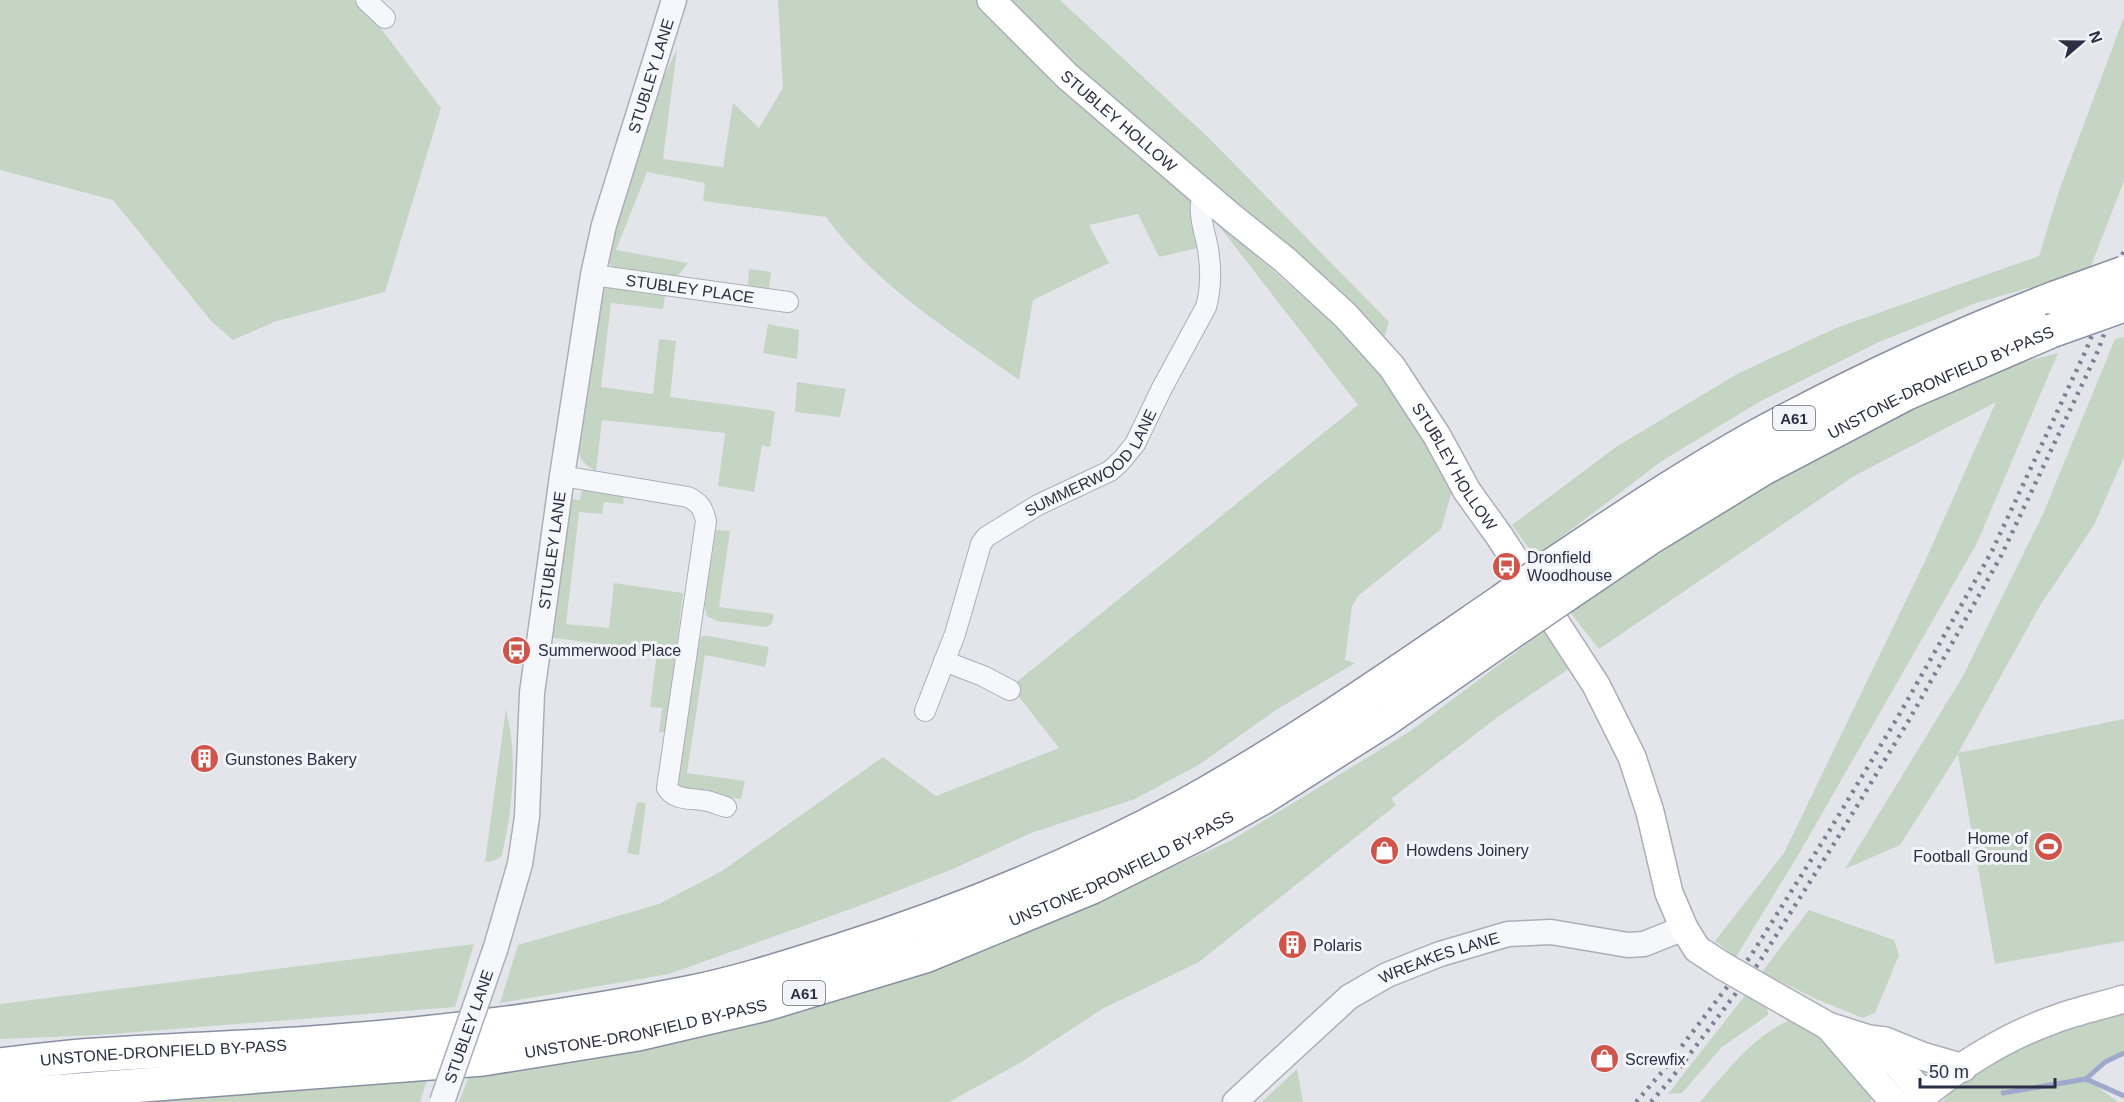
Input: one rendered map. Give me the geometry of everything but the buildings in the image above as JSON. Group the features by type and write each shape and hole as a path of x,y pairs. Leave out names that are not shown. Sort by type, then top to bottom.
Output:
{"highway":[{"name":"UNSTONE-DRONFIELD BY-PASS","path":"0,1096 483,1059 662,1029 766,1004 925,956 1092,887 1194,836 1262,798 1385,720 1512,613 1548,568 1652,499 1757,436 1937,346 2055,298 2124,273"},
{"name":"UNSTONE-DRONFIELD BY-PASS","path":"0,1065 93,1055 337,1041 434,1032 563,1014 691,992 789,967 902,931 1003,892 1062,866 1183,806 1369,692 1512,613 1564,596 1648,539 1764,468 1906,393 2051,331 2124,305"}],"main road":[{"name":"STUBLEY HOLLOW","path":"991,0 1067,76 1285,260 1345,315 1392,367 1431,426 1467,491 1500,537 1596,685 1635,768 1650,812 1669,893 1684,928 1697,949 1828,1026 1869,1039 1885,1041 1963,1068"},
{"path":"1920,1099 2005,1041 2054,1020 2124,999"},
{"name":"STUBLEY HOLLOW","path":"1828,1026 1894,1102"},
{"name":"STUBLEY HOLLOW","path":"1869,1039 1897,1064 1920,1099"}],"street":[{"name":"STUBLEY LANE","path":"442,1102 496,947 520,864 526,817 532,693 593,275 604,225 674,0"},
{"path":"369,1 385,18"},
{"name":"SUMMERWOOD LANE","path":"925,711 955,634 981,544 986,537 1038,505 1110,471 1122,461 1135,444 1206,307 1209,293 1208,252 1200,204 1204,193"},
{"name":"STUBLEY PLACE","path":"593,275 788,302"},
{"path":"562,477 688,496 704,509 706,521 666,788 669,793 680,797 707,801 726,807"},
{"path":"944,661 983,676 1010,690"},
{"name":"WREAKES LANE","path":"1235,1102 1349,997 1387,975 1440,954 1508,934 1551,932 1628,945 1644,944 1684,928"}],"green space":[{"path":"0,0 354,0 383,31 441,108 385,292 274,322 233,340 212,322 113,200 0,170"},
{"path":"778,0 976,0 1181,183 1193,208 1202,247 1159,257 1138,214 1089,225 1109,263 1033,300 1019,380 941,325 891,286 846,242 826,217 703,201 705,183 647,172 616,250 688,263 676,278 621,271 611,266 607,255 655,96 677,49 663,159 723,167 733,103 759,128 783,88"},
{"path":"1012,0 1060,0 1210,139 1389,322 1385,336 1280,240 1187,166 1083,73"},
{"path":"2124,17 2124,181 2089,271 1976,303 1879,342 1759,402 1662,461 1535,557 1512,525 1616,447 1737,374 1836,328 2039,256 2060,188"},
{"path":"1212,217 1368,354 1446,471 1453,487 1441,529 1358,596 1352,606 1345,660 1355,663 1276,710 1200,764 1135,799 1031,833 953,869 859,906 669,974 500,1003 518,945 659,904 722,871 883,757 936,796 1059,748 1019,697 1016,697 1014,684 1358,405"},
{"path":"749,269 771,272 769,288 765,291 751,288 748,284"},
{"path":"617,286 665,296 663,309 611,303 601,387 653,394 659,339 676,341 670,397 775,411 770,447 762,445 754,492 718,486 725,433 602,420 596,471 581,458 577,439 599,294 606,287"},
{"path":"768,324 799,330 797,359 763,353"},
{"path":"2124,337 2124,457 2094,525 2041,604 1958,753 2124,719 2124,941 1995,964 1958,754 1900,845 1845,869 1963,676 2043,514 2115,339"},
{"path":"2058,353 1977,543 1800,852 1736,957 1715,941 1784,853 1926,559 1996,402 1854,476 1599,649 1570,612 1752,492 1895,415 2020,363"},
{"path":"797,382 846,389 840,417 795,412"},
{"path":"587,488 624,495 623,504 604,502 602,514 579,512 566,624 609,628 614,583 683,593 667,724 664,732 659,733 662,708 650,707 657,652 549,637 570,499 580,500 582,490"},
{"path":"716,530 730,531 719,607 774,614 772,623 767,627 717,621 707,616 704,605"},
{"path":"1544,631 1570,668 1499,716 1391,799 1396,805 1199,962 1102,1009 1020,1063 949,1102 459,1102 470,1074 1111,894 1230,841 1290,805 1409,732"},
{"path":"702,636 769,647 765,667 705,655 687,773 745,781 741,799 678,789 674,782 697,644"},
{"path":"506,708 513,758 509,816 501,857 485,862"},
{"path":"637,802 646,803 639,855 627,853"},
{"path":"1809,910 1894,940 1899,955 1875,1013 1863,1018 1816,999 1762,972"},
{"path":"474,944 455,1007 98,1035 0,1039 0,1004"},
{"path":"1747,993 1764,1004 1768,1015 1722,1047 1682,1093 1668,1094"},
{"path":"2124,1014 2124,1054 2105,1062 2087,1079 2118,1102 1942,1102 1965,1077 1999,1056 2059,1029"},
{"path":"1790,1020 1807,1027 1842,1053 1871,1089 1871,1102 1700,1102 1752,1045"},
{"path":"1297,1069 1303,1102 1262,1102"},
{"path":"428,1077 420,1102 137,1102"}],"waterway":[{"path":"2003,1093 2086,1079 2105,1062 2124,1053"},
{"path":"2086,1079 2124,1096"}],"railway":[{"path":"1636,1102 1662,1072 1750,957 1899,715 1992,551 2087,348 2124,251"},
{"path":"1651,1102 1758,964 1909,720 2001,556 2097,353 2124,281"}],"place":[{"name":"Dronfield Woodhouse","path":"1506,566"},
{"name":"Summerwood Place","path":"517,650"},
{"name":"Gunstones Bakery","path":"204,759"},
{"name":"Home of Football Ground","path":"2049,847"},
{"name":"Howdens Joinery","path":"1385,850"},
{"name":"Polaris","path":"1292,945"},
{"name":"Screwfix","path":"1604,1059"}]}
